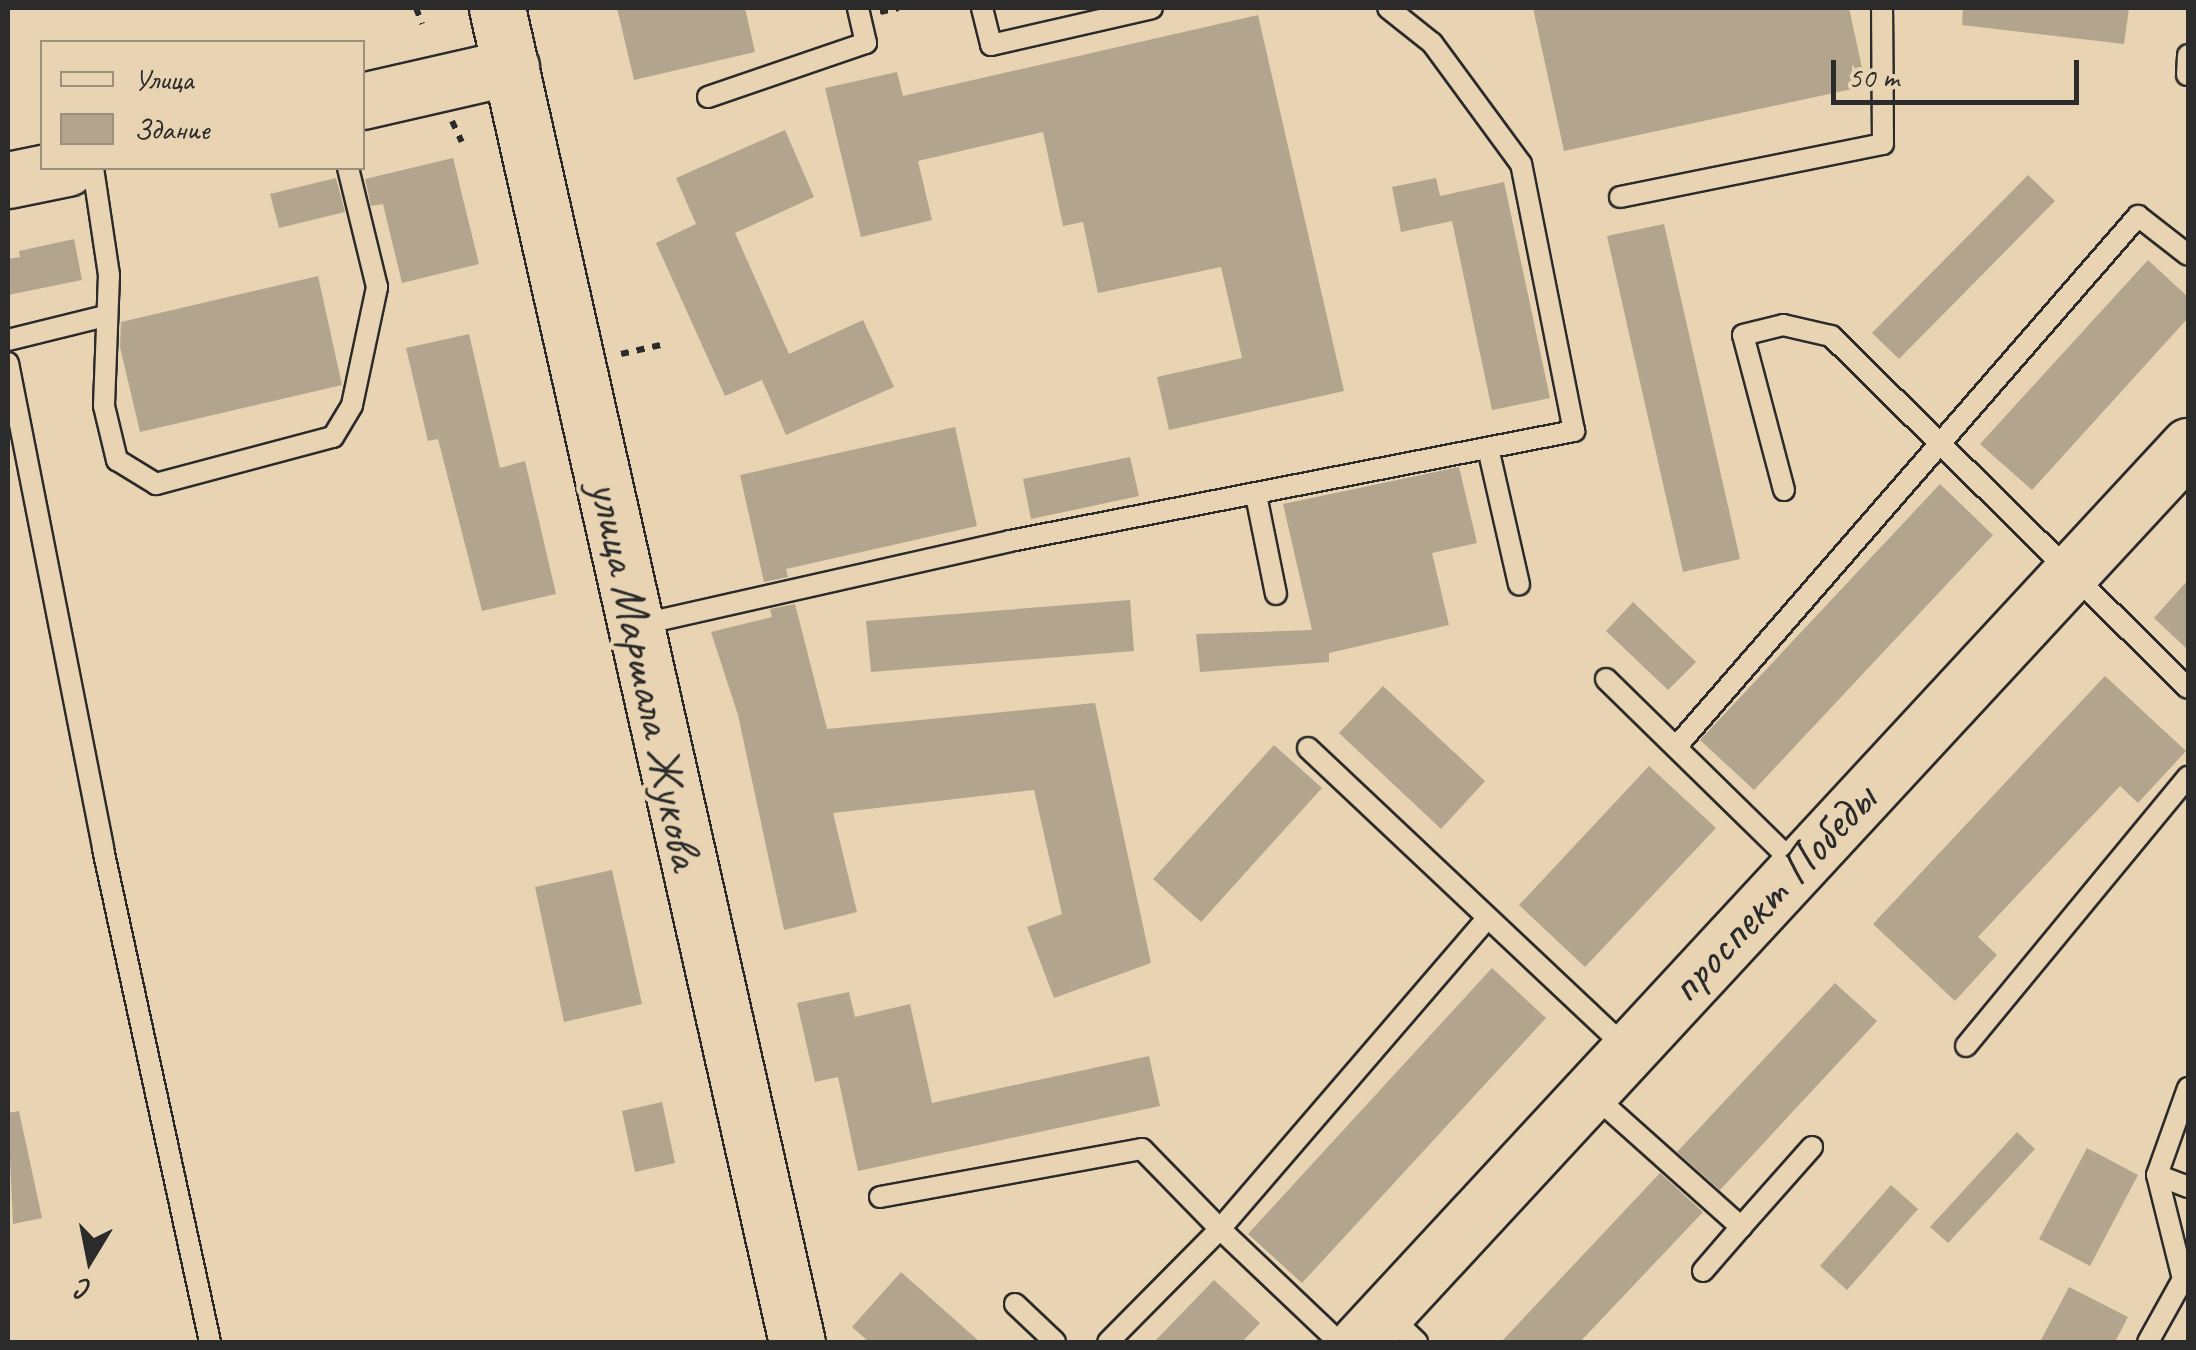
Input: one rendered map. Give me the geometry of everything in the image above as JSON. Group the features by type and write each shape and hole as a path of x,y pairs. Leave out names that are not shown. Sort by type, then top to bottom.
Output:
{"main road":[{"name":"улица Маршала Жукова","path":"497,8 797,1342"},
{"path":"365,100 511,67"},
{"path":"8,180 56,170"},
{"name":"проспект Победы","path":"1387,1332 1588,1091 2188,446"}],"lane":[{"path":"708,96 866,43 858,8"},
{"path":"982,8 990,45 1152,8"},
{"path":"636,626 1010,540 1574,430 1521,164 1432,43 1388,8"},
{"path":"1620,197 1883,144 1882,8"},
{"path":"92,170 109,274 104,406 118,460 156,484 333,437 352,405 377,287 348,170"},
{"path":"1676,747 2138,216 2188,255"},
{"path":"8,340 105,316"},
{"path":"1784,490 1743,335 1783,325 1831,336 2068,574 2188,688"},
{"path":"8,363 103,848 210,1342"},
{"path":"1488,448 1519,585"},
{"path":"1256,495 1276,594"},
{"path":"1606,679 1797,866"},
{"path":"1308,748 1627,1049"},
{"path":"1966,1046 2188,776"},
{"path":"1108,1342 1220,1229 1486,920"},
{"path":"2148,1342 2184,1278 2156,1175 2188,1088"},
{"path":"1588,1091 1742,1227"},
{"path":"1702,1271 1812,1147"},
{"path":"880,1197 1142,1148 1339,1342"},
{"path":"2156,1175 2188,1187"},
{"path":"1015,1304 1055,1342"}],"path":[{"path":"416,8 422,24"},
{"path":"451,120 462,142"},
{"path":"622,354 665,344"}],"building":[{"path":"617,8 745,8 755,52 634,80"},
{"path":"1533,8 1849,8 1866,86 1564,151"},
{"path":"1963,8 2129,8 2124,44 1962,25"},
{"path":"1258,15 1344,391 1169,430 1157,377 1242,358 1221,267 1098,293 1083,222 1063,226 1043,132 918,161 932,220 861,237 825,88 897,72 903,96"},
{"path":"785,130 814,197 735,233 789,354 863,320 894,387 786,435 762,380 725,396 656,243 696,224 676,178"},
{"path":"453,158 479,264 402,283 383,204 371,206 365,179"},
{"path":"2028,175 2055,201 1899,359 1872,333"},
{"path":"336,178 345,212 279,228 270,194"},
{"path":"1436,178 1440,196 1504,182 1550,398 1492,410 1452,221 1401,232 1392,187"},
{"path":"1664,224 1740,559 1683,572 1607,236"},
{"path":"74,239 82,280 8,295 8,259 20,257 19,251"},
{"path":"2148,260 2188,297 2188,318 2032,490 1980,444"},
{"path":"318,276 342,385 140,432 120,347 121,322"},
{"path":"469,334 500,468 525,461 556,594 482,611 438,439 428,441 406,348"},
{"path":"955,427 977,526 786,569 788,577 764,582 740,475"},
{"path":"1130,457 1139,496 1031,519 1023,479"},
{"path":"1459,467 1477,543 1432,553 1449,625 1329,653 1329,662 1200,672 1196,634 1312,630 1283,504"},
{"path":"1940,484 1993,535 1754,790 1700,740"},
{"path":"2188,580 2188,650 2154,618"},
{"path":"1130,600 1134,651 871,672 866,621"},
{"path":"1633,602 1696,662 1668,690 1606,631"},
{"path":"795,604 827,729 1095,703 1151,963 1054,998 1027,927 1062,914 1034,790 833,813 857,912 784,930 738,715 711,632 772,617 770,609"},
{"path":"2105,676 2186,751 2138,803 2120,786 1978,937 1997,955 1955,1001 1873,924"},
{"path":"1383,686 1485,781 1441,829 1339,733"},
{"path":"1274,745 1322,788 1201,922 1153,879"},
{"path":"1649,766 1716,828 1585,967 1519,905"},
{"path":"612,870 642,1004 564,1022 535,887"},
{"path":"1492,968 1546,1018 1302,1283 1248,1234"},
{"path":"1835,983 1877,1021 1720,1190 1677,1152"},
{"path":"849,992 855,1017 910,1004 932,1103 1149,1056 1160,1106 858,1171 838,1077 815,1082 797,1003"},
{"path":"662,1102 675,1163 635,1172 622,1111"},
{"path":"19,1111 42,1218 13,1224 8,1113"},
{"path":"2017,1132 2035,1149 1948,1243 1930,1227"},
{"path":"2087,1148 2138,1175 2090,1266 2039,1239"},
{"path":"1660,1173 1703,1212 1580,1342 1501,1342"},
{"path":"1891,1185 1918,1209 1847,1290 1820,1266"},
{"path":"901,1272 980,1342 869,1342 852,1327"},
{"path":"1214,1280 1260,1323 1242,1342 1154,1342"},
{"path":"2069,1287 2128,1317 2115,1342 2040,1342"}]}
